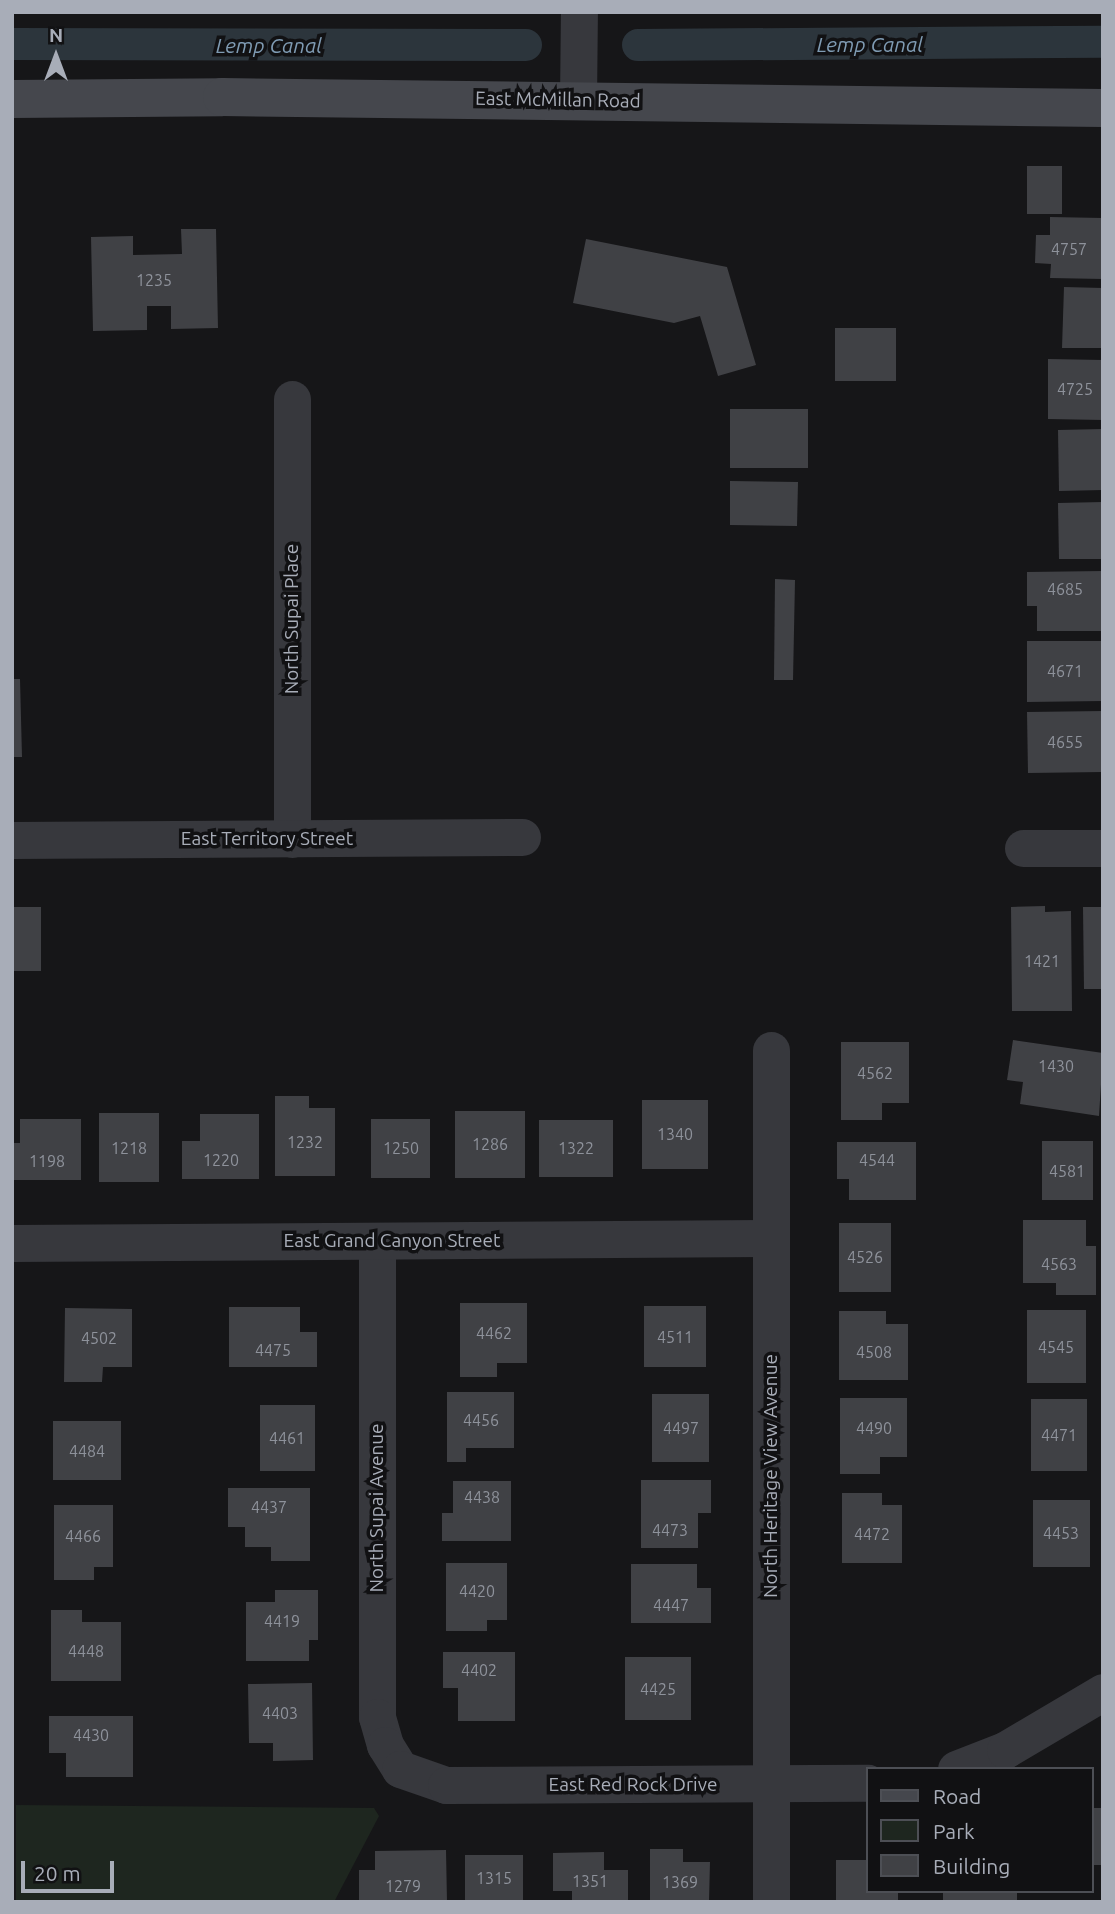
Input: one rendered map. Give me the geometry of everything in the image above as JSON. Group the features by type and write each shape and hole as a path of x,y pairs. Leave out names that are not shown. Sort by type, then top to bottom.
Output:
{"main road":[{"name":"East McMillan Road","path":"12,99 578,101 1103,108"}],"street":[{"path":"578,101 579,12"},
{"name":"North Supai Place","path":"292,399 292,839"},
{"name":"East Territory Street","path":"12,840 522,837"},
{"path":"1023,848 1103,848"},
{"name":"North Heritage View Avenue","path":"771,1051 771,1902"},
{"name":"East Grand Canyon Street","path":"12,1243 771,1238"},
{"name":"North Supai Avenue","path":"377,1241 377,1717 385,1745 400,1769"},
{"path":"961,1767 1005,1750 1103,1692"},
{"name":"East Red Rock Drive","path":"400,1769 446,1785 866,1783"}],"green space":[{"path":"16,1805 374,1808 379,1816 334,1902 16,1902"}],"building":[{"path":"1027,166 1062,166 1062,214 1027,214"},
{"path":"1050,217 1103,218 1103,279 1050,278 1051,264 1035,263 1036,235 1050,235"},
{"path":"181,229 216,229 218,328 171,329 171,306 147,306 147,330 93,331 91,237 133,236 133,255 182,254"},
{"path":"586,239 727,267 756,365 718,376 700,316 674,323 573,303"},
{"path":"1064,287 1103,288 1103,348 1062,348"},
{"path":"835,328 896,328 896,381 835,381"},
{"path":"1048,359 1103,360 1103,420 1048,419"},
{"path":"730,409 808,409 808,468 730,468"},
{"path":"1103,429 1103,490 1059,491 1058,430"},
{"path":"730,481 798,482 797,526 730,525"},
{"path":"1103,502 1103,559 1059,559 1058,503"},
{"path":"1103,571 1103,631 1037,631 1037,606 1027,606 1027,572"},
{"path":"775,579 795,580 793,680 774,680"},
{"path":"1027,641 1103,641 1103,701 1027,702"},
{"path":"12,679 20,679 22,757 12,757"},
{"path":"1103,711 1103,772 1028,773 1027,712"},
{"path":"1045,906 1045,912 1071,911 1072,1011 1012,1011 1011,907"},
{"path":"12,907 41,907 41,971 12,971"},
{"path":"1083,907 1103,907 1103,989 1084,989"},
{"path":"1013,1040 1103,1053 1099,1116 1020,1104 1023,1082 1007,1080"},
{"path":"841,1042 909,1042 909,1103 882,1103 882,1120 841,1120"},
{"path":"275,1096 309,1096 309,1108 335,1108 335,1176 275,1176"},
{"path":"642,1100 708,1100 708,1169 642,1169"},
{"path":"455,1111 525,1111 525,1178 455,1178"},
{"path":"99,1113 159,1113 159,1182 99,1182"},
{"path":"200,1114 259,1114 259,1179 182,1179 182,1141 200,1141"},
{"path":"20,1119 81,1119 81,1180 12,1180 12,1143 20,1143"},
{"path":"371,1119 430,1119 430,1178 371,1178"},
{"path":"539,1120 613,1120 613,1177 539,1177"},
{"path":"1042,1141 1093,1141 1093,1200 1042,1200"},
{"path":"837,1142 916,1142 916,1200 849,1200 849,1179 837,1179"},
{"path":"1023,1220 1086,1220 1086,1246 1096,1246 1096,1295 1056,1295 1056,1283 1023,1283"},
{"path":"839,1223 891,1223 891,1292 839,1292"},
{"path":"460,1303 527,1303 527,1363 497,1363 497,1377 460,1377"},
{"path":"644,1306 706,1306 706,1367 644,1367"},
{"path":"229,1307 300,1307 300,1332 317,1332 317,1367 229,1367"},
{"path":"65,1308 132,1309 132,1367 103,1367 102,1382 64,1382"},
{"path":"1027,1310 1086,1310 1086,1383 1027,1383"},
{"path":"839,1311 886,1311 886,1324 908,1324 908,1380 839,1380"},
{"path":"447,1392 514,1392 514,1448 466,1448 466,1462 447,1462"},
{"path":"652,1394 709,1394 709,1462 652,1462"},
{"path":"840,1398 907,1398 907,1457 880,1457 880,1474 840,1474"},
{"path":"1031,1399 1087,1399 1087,1471 1031,1471"},
{"path":"260,1405 315,1405 315,1471 260,1471"},
{"path":"53,1421 121,1421 121,1480 53,1480"},
{"path":"641,1480 711,1480 711,1513 698,1513 698,1548 641,1548"},
{"path":"453,1481 511,1481 511,1541 442,1541 442,1513 453,1513"},
{"path":"228,1488 310,1488 310,1561 271,1561 271,1547 245,1547 245,1527 228,1527"},
{"path":"842,1493 882,1493 882,1505 902,1505 902,1563 842,1563"},
{"path":"1033,1500 1090,1500 1090,1567 1033,1567"},
{"path":"54,1505 113,1505 113,1567 94,1567 94,1580 54,1580"},
{"path":"446,1563 507,1563 507,1620 487,1620 487,1631 446,1631"},
{"path":"631,1564 697,1564 697,1588 711,1588 711,1623 631,1623"},
{"path":"275,1590 318,1590 318,1640 309,1640 309,1661 246,1661 246,1602 275,1602"},
{"path":"51,1610 82,1610 82,1622 121,1622 121,1681 51,1681"},
{"path":"443,1652 515,1652 515,1721 458,1721 458,1688 443,1688"},
{"path":"625,1657 691,1657 691,1720 625,1720"},
{"path":"312,1683 313,1760 273,1761 273,1743 249,1743 248,1684"},
{"path":"49,1716 133,1716 133,1777 66,1777 66,1753 49,1753"},
{"path":"1094,1808 1103,1808 1103,1865 1094,1865"},
{"path":"650,1849 683,1849 683,1862 710,1862 709,1902 650,1902"},
{"path":"446,1850 447,1902 359,1902 359,1870 375,1870 375,1851"},
{"path":"604,1852 604,1870 628,1870 628,1902 572,1902 572,1891 553,1891 553,1853"},
{"path":"465,1855 523,1855 523,1902 465,1902"},
{"path":"836,1860 866,1860 866,1893 898,1893 898,1902 836,1902"},
{"path":"943,1893 1017,1893 1017,1902 943,1902"}],"waterway":[{"name":"Lemp Canal","path":"638,45 1103,42"},
{"name":"Lemp Canal","path":"12,44 526,45"}]}
